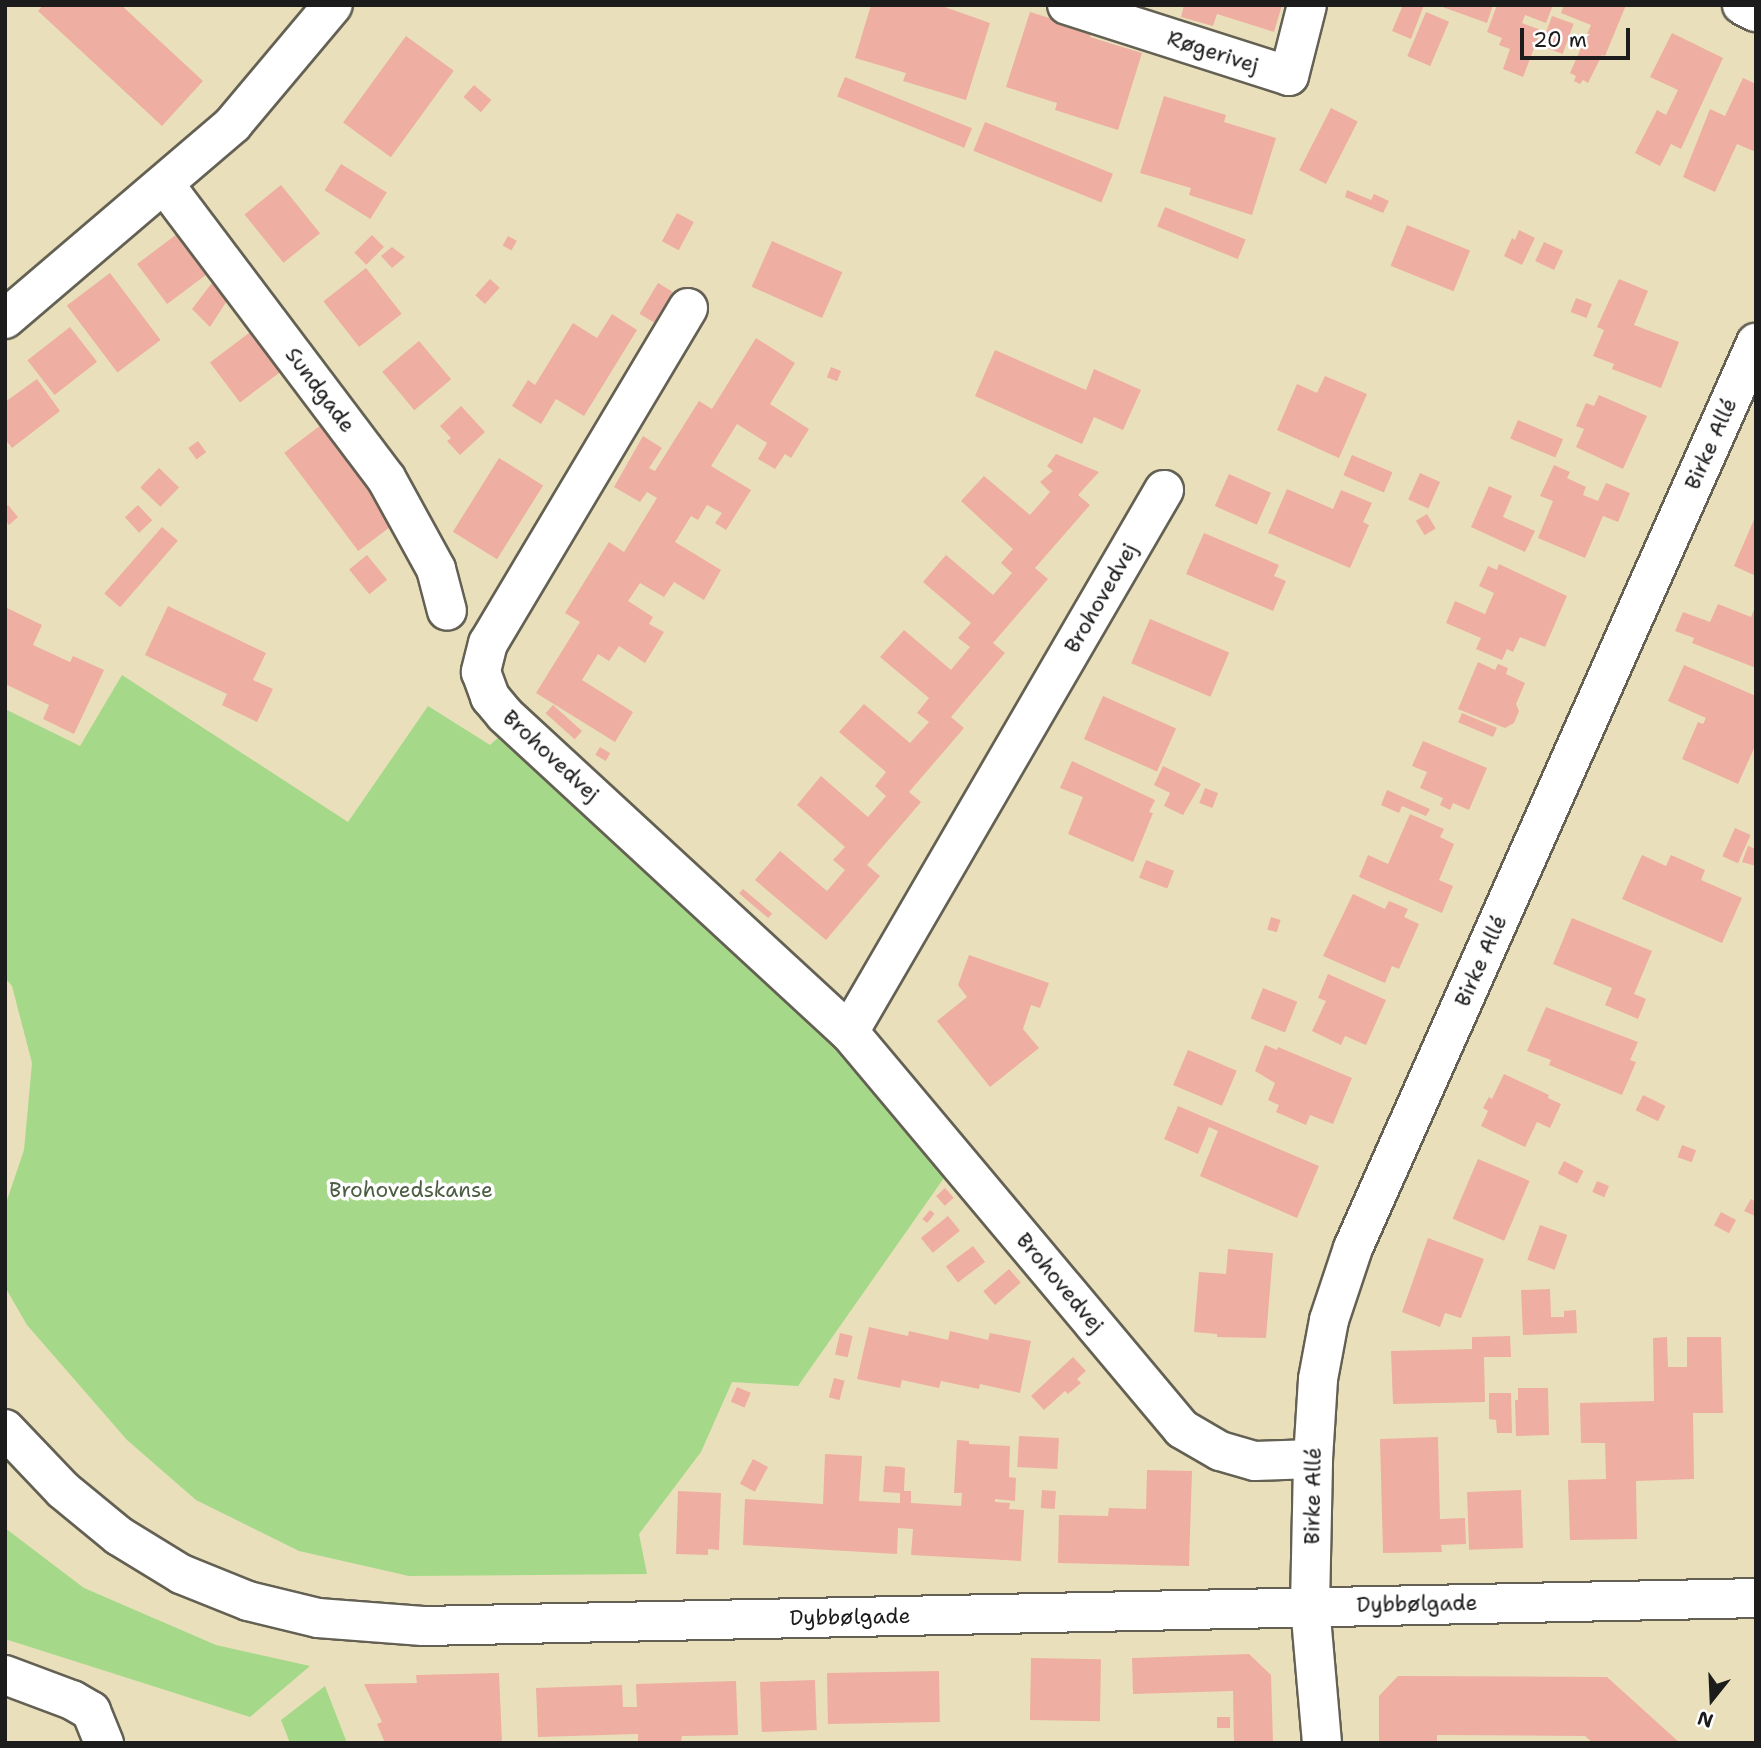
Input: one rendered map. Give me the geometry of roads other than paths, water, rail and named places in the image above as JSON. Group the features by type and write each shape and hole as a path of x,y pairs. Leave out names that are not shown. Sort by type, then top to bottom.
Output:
{"street":[{"path":"5,319 233,124 333,5"},
{"name":"Røgerivej","path":"1066,5 1289,76 1307,5"},
{"path":"1742,5 1756,12"},
{"name":"Sundgade","path":"164,184 386,478 436,569 447,611"},
{"name":"Brohovedvej","path":"688,308 488,643 481,672 490,697 505,715 849,1032 1182,1429 1220,1451 1255,1461 1313,1460"},
{"name":"Birke Allé","path":"1322,1743 1310,1606 1313,1460 1318,1379 1329,1320 1353,1248 1756,343"},
{"name":"Brohovedvej","path":"849,1032 1164,490"},
{"name":"Dybbølgade","path":"5,1429 63,1490 119,1536 181,1574 248,1601 318,1618 424,1626 1756,1598"},
{"path":"5,1675 72,1700 91,1712 104,1743"}],"park label":[{"name":"Brohovedskanse","path":"411,1190"}]}
